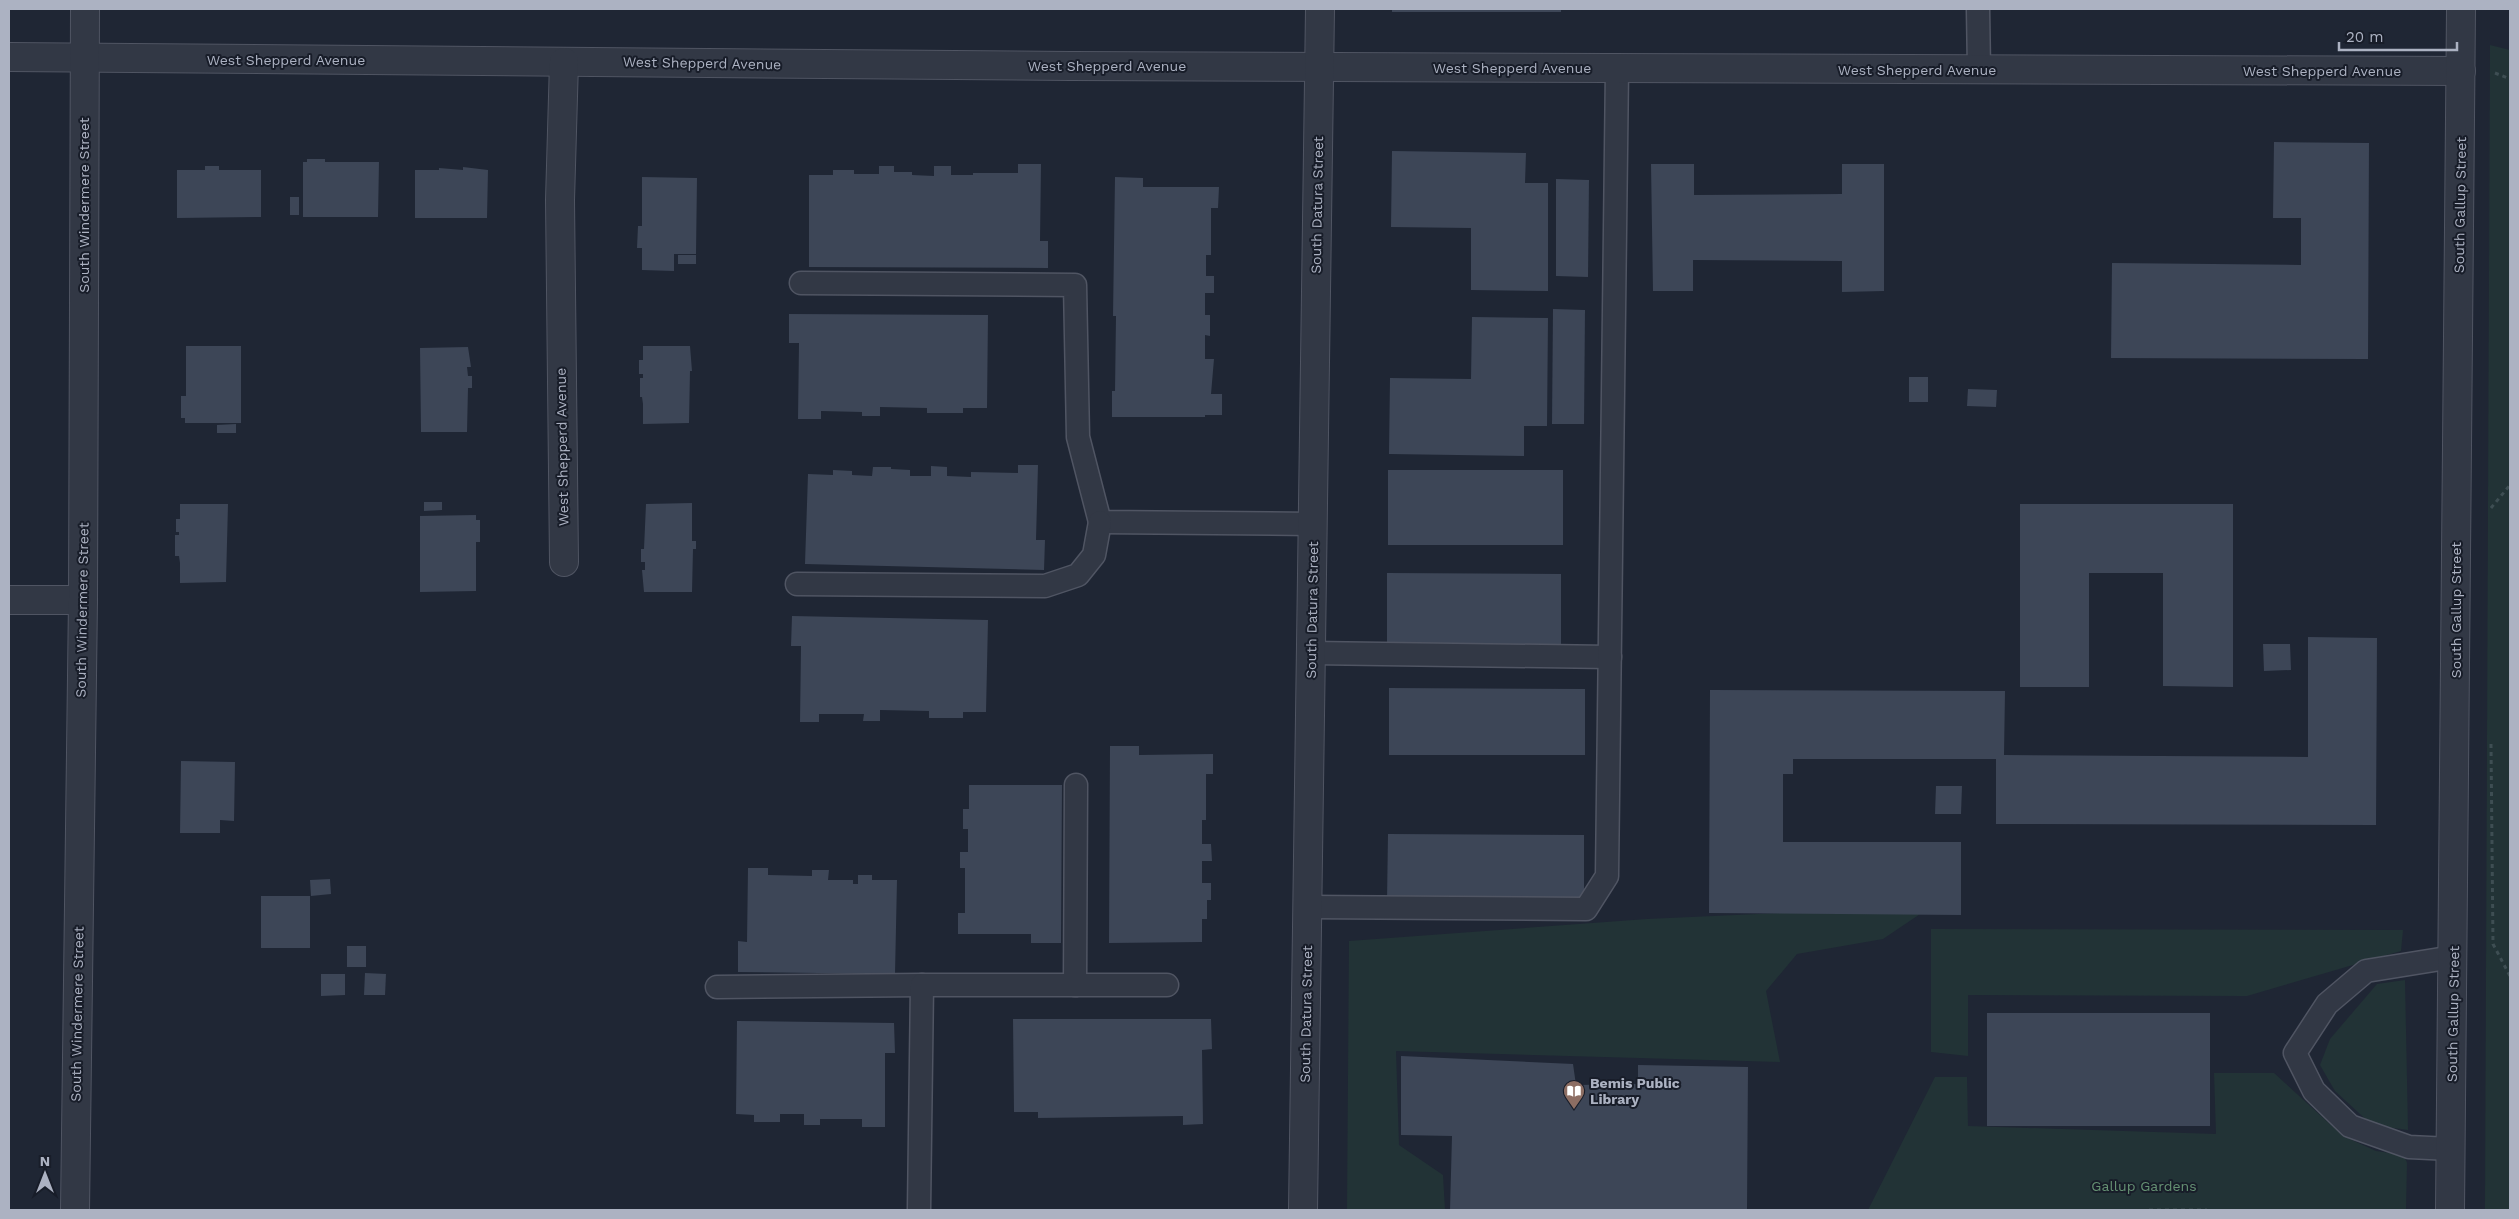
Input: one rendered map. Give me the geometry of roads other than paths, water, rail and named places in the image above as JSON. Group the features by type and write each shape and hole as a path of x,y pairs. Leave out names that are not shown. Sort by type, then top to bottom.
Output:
{"street":[{"name":"South Windermere Street","path":"75,1210 83,600 85,9"},
{"name":"South Datura Street","path":"1303,1210 1320,9"},
{"name":"South Gallup Street","path":"2450,1210 2462,9"},
{"name":"West Shepperd Avenue","path":"9,57 1319,68 2461,72"},
{"name":"West Shepperd Avenue","path":"564,62 560,200 564,562"},
{"path":"9,600 83,600"}],"lane":[{"path":"1978,9 1979,70"},
{"path":"1307,908 1586,909 1606,876 1617,69"},
{"path":"798,584 1045,586 1078,575 1094,555 1100,522 1078,437 1075,285 800,283"},
{"path":"1100,522 1313,524"},
{"path":"1311,653 1610,656"},
{"path":"1075,986 1076,785"},
{"path":"2451,1149 2409,1147 2350,1126 2314,1092 2295,1053 2327,1004 2366,970 2453,957"},
{"path":"919,1210 922,986"},
{"path":"717,987 1167,986"}],"place":[{"name":"Bemis Public Library","path":"1574,1110"}],"park label":[{"name":"Gallup Gardens","path":"2144,1186"}]}
